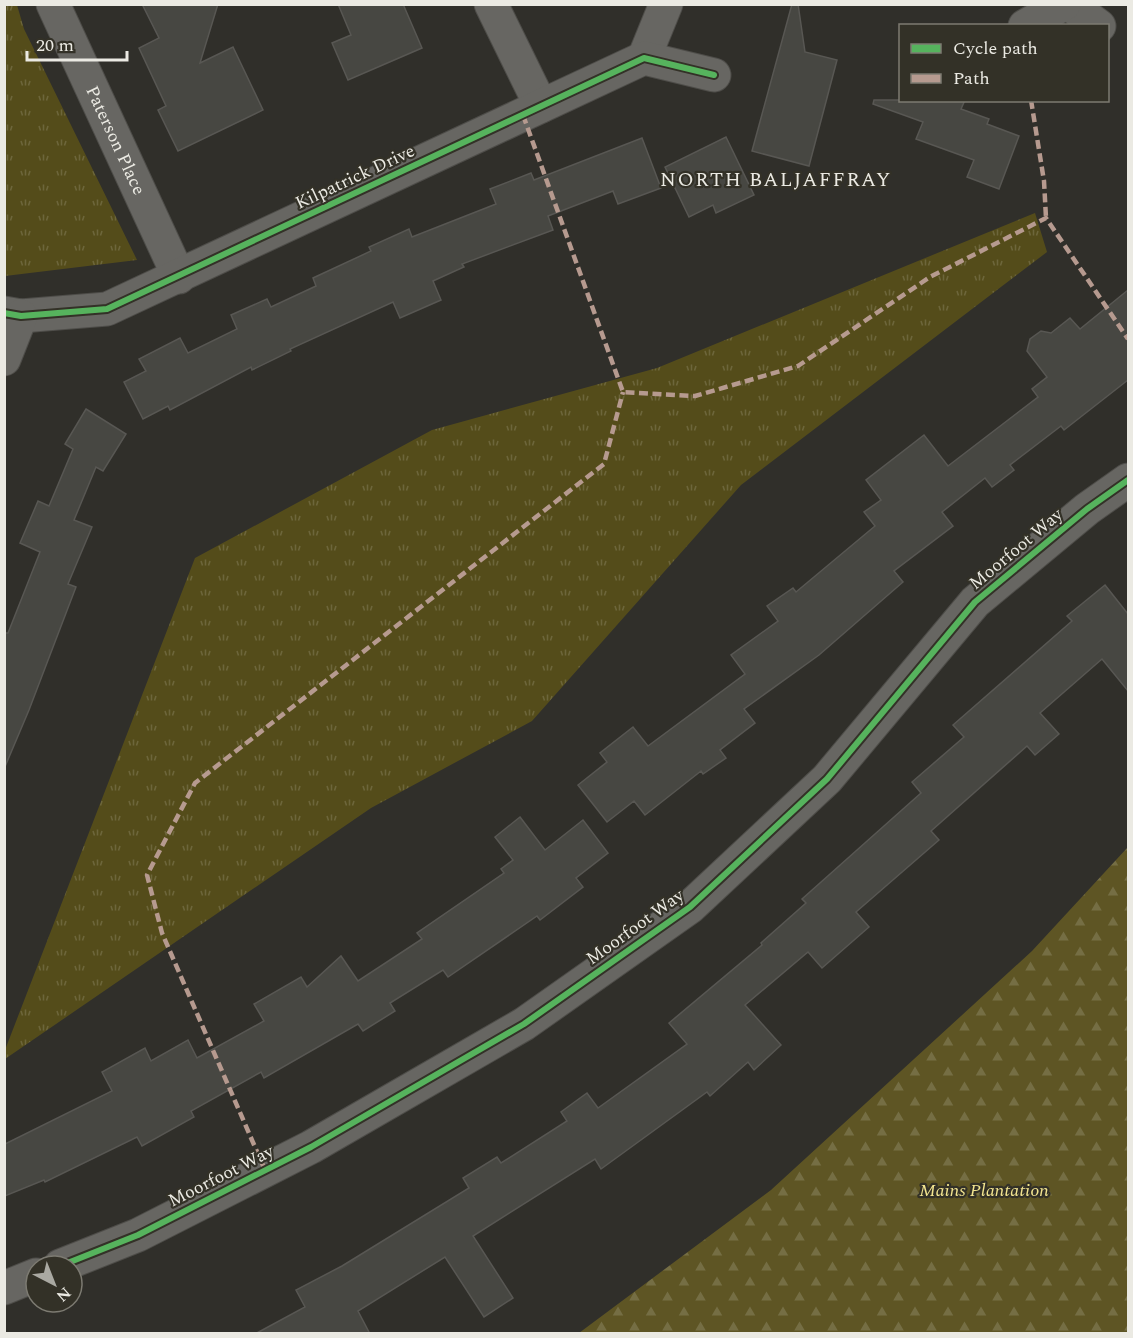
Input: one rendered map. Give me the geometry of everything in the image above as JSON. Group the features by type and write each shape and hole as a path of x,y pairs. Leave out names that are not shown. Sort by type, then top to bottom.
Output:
{"street":[{"name":"Paterson Place","path":"52,4 179,277"},
{"path":"491,4 541,106"},
{"path":"666,4 644,58 714,75"},
{"path":"1029,24 1064,4"},
{"path":"1069,4 1097,24"},
{"name":"Kilpatrick Drive","path":"13,314 107,309 644,58"},
{"path":"4,359 13,314"},
{"name":"Moorfoot Way","path":"84,1256 138,1235 310,1147 524,1024 690,907 827,779 975,602 1087,509 1128,480"},
{"path":"4,1288 24,1280"}],"green space":[{"path":"4,5 17,5 24,29 137,260 5,276"},
{"path":"1035,213 1047,252 741,485 532,721 371,808 5,1059 5,1050 195,558 432,430 657,368"},
{"name":"Mains Plantation","path":"1128,847 1128,1333 579,1333 771,1190 1032,951"}],"building":[{"path":"142,4 218,4 200,63 233,47 263,110 178,151 158,110 166,106 139,48 159,38"},
{"path":"338,4 403,4 422,48 348,80 332,43 351,35"},
{"path":"792,4 798,4 805,52 837,60 809,166 752,151"},
{"path":"874,100 964,102 961,109 989,119 987,124 1019,136 999,189 967,177 974,160 916,139 923,122 873,104"},
{"path":"726,137 754,195 716,213 713,205 689,217 665,167"},
{"path":"642,138 661,188 618,204 613,191 548,216 553,230 462,264 464,267 433,281 441,300 400,318 393,302 290,349 291,351 252,370 251,367 170,410 168,406 143,419 124,382 146,371 139,359 180,338 188,353 237,329 231,315 267,299 271,307 316,286 313,278 371,251 369,247 409,229 412,237 496,204 490,189 531,173 534,180"},
{"path":"1128,290 1128,380 1064,430 1061,426 1010,465 1014,470 992,487 985,478 942,512 953,526 894,571 903,582 819,655 744,709 755,723 720,750 726,758 703,774 701,771 645,815 634,801 607,822 578,785 607,762 600,753 633,727 648,746 745,674 731,655 778,621 767,606 793,588 796,592 875,526 864,512 881,500 866,480 924,435 948,466 1038,397 1032,389 1047,377 1027,351 1030,339 1041,331 1051,333 1070,318 1080,329"},
{"path":"86,409 126,434 103,471 96,467 74,520 92,527 68,584 76,587 4,769 4,633 8,633 40,552 20,543 38,501 49,506 73,449 65,444"},
{"path":"1105,585 1128,614 1128,691 1102,659 1040,713 1059,734 1035,755 1027,746 931,831 939,840 856,912 869,927 822,968 808,952 745,1005 781,1045 754,1070 748,1062 710,1096 707,1092 601,1169 595,1159 473,1236 513,1298 484,1317 445,1257 358,1311 370,1334 255,1334 305,1307 296,1290 342,1266 469,1188 463,1178 497,1157 501,1163 567,1121 561,1112 587,1093 598,1108 687,1044 669,1023 762,945 761,943 806,903 802,899 921,793 912,782 964,737 953,725 1072,621 1067,616"},
{"path":"520,817 545,850 583,820 608,853 576,878 583,887 540,920 537,916 448,977 443,970 390,1003 395,1011 363,1031 358,1024 264,1078 261,1072 191,1111 194,1117 142,1146 137,1137 45,1182 44,1180 5,1196 5,1144 112,1091 102,1072 145,1048 151,1061 188,1040 197,1058 264,1021 254,1004 301,977 307,987 341,956 358,981 422,939 417,933 504,873 501,869 513,860 495,837"}],"marked path":[{"path":"1031,102 1044,181 1046,218"},
{"path":"523,115 623,392 695,396 798,366 930,277 1046,218 1128,339"},
{"path":"265,1170 162,933 147,875 195,783 604,464 623,392"}],"cycle path":[{"path":"4,313 21,316 107,309 644,58 714,75"},
{"path":"84,1256 138,1235 311,1147 524,1024 690,907 827,779 975,602 1087,509 1128,480"}],"district":[{"name":"NORTH BALJAFFRAY","path":"776,180"}]}
